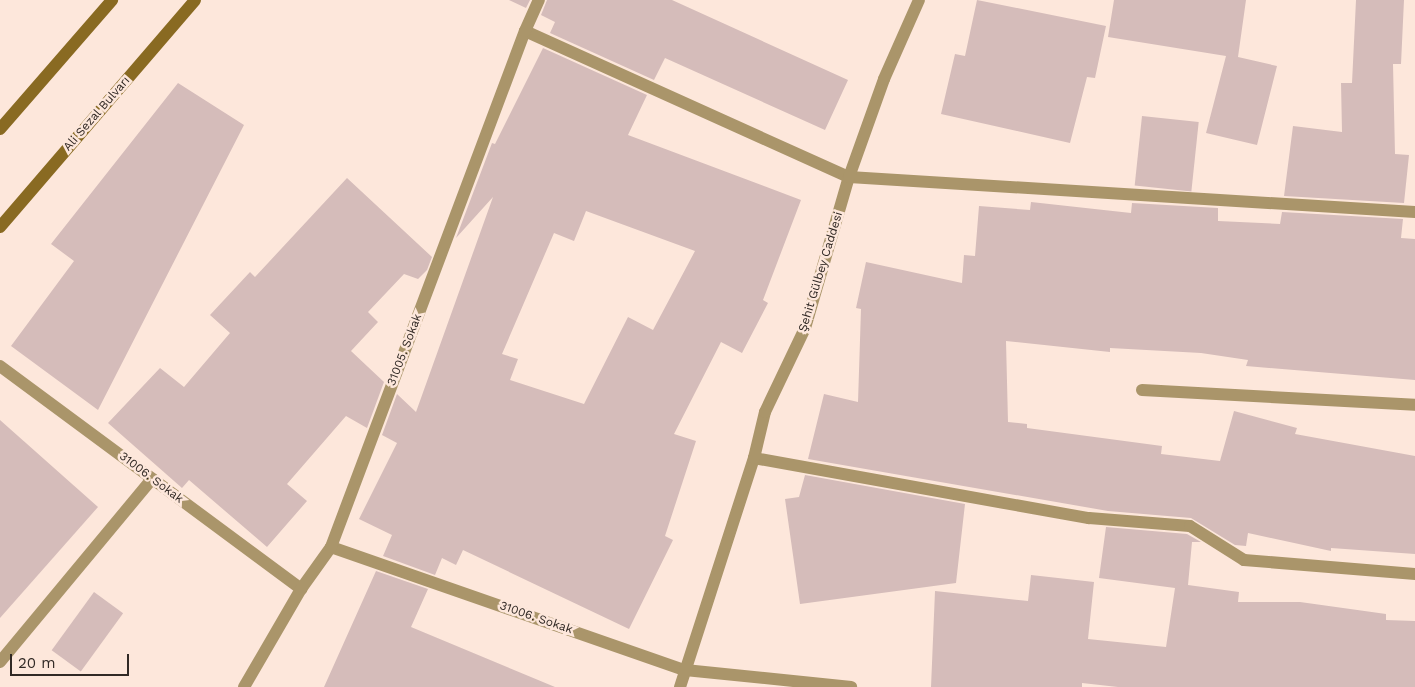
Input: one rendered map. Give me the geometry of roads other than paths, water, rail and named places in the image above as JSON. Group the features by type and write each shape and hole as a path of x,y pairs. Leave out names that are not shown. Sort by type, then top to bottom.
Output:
{"main road":[{"path":"0,129 112,0"},
{"name":"Ali Sezal Bulvarı","path":"0,227 195,0"}],"street":[{"name":"31005. Sokak","path":"244,687 301,590 331,547 525,30 539,0"},
{"name":"Şehit Gülbey Caddesi","path":"680,687 754,458 765,412 805,328 849,177 884,79 919,0"},
{"path":"525,30 849,177 1415,212"},
{"name":"31006. Sokak","path":"0,366 301,590"},
{"path":"1142,390 1415,405"},
{"path":"754,458 1090,518 1190,526 1244,560 1415,574"},
{"path":"0,662 152,478"},
{"name":"31006. Sokak","path":"331,547 685,670 851,687"}]}
